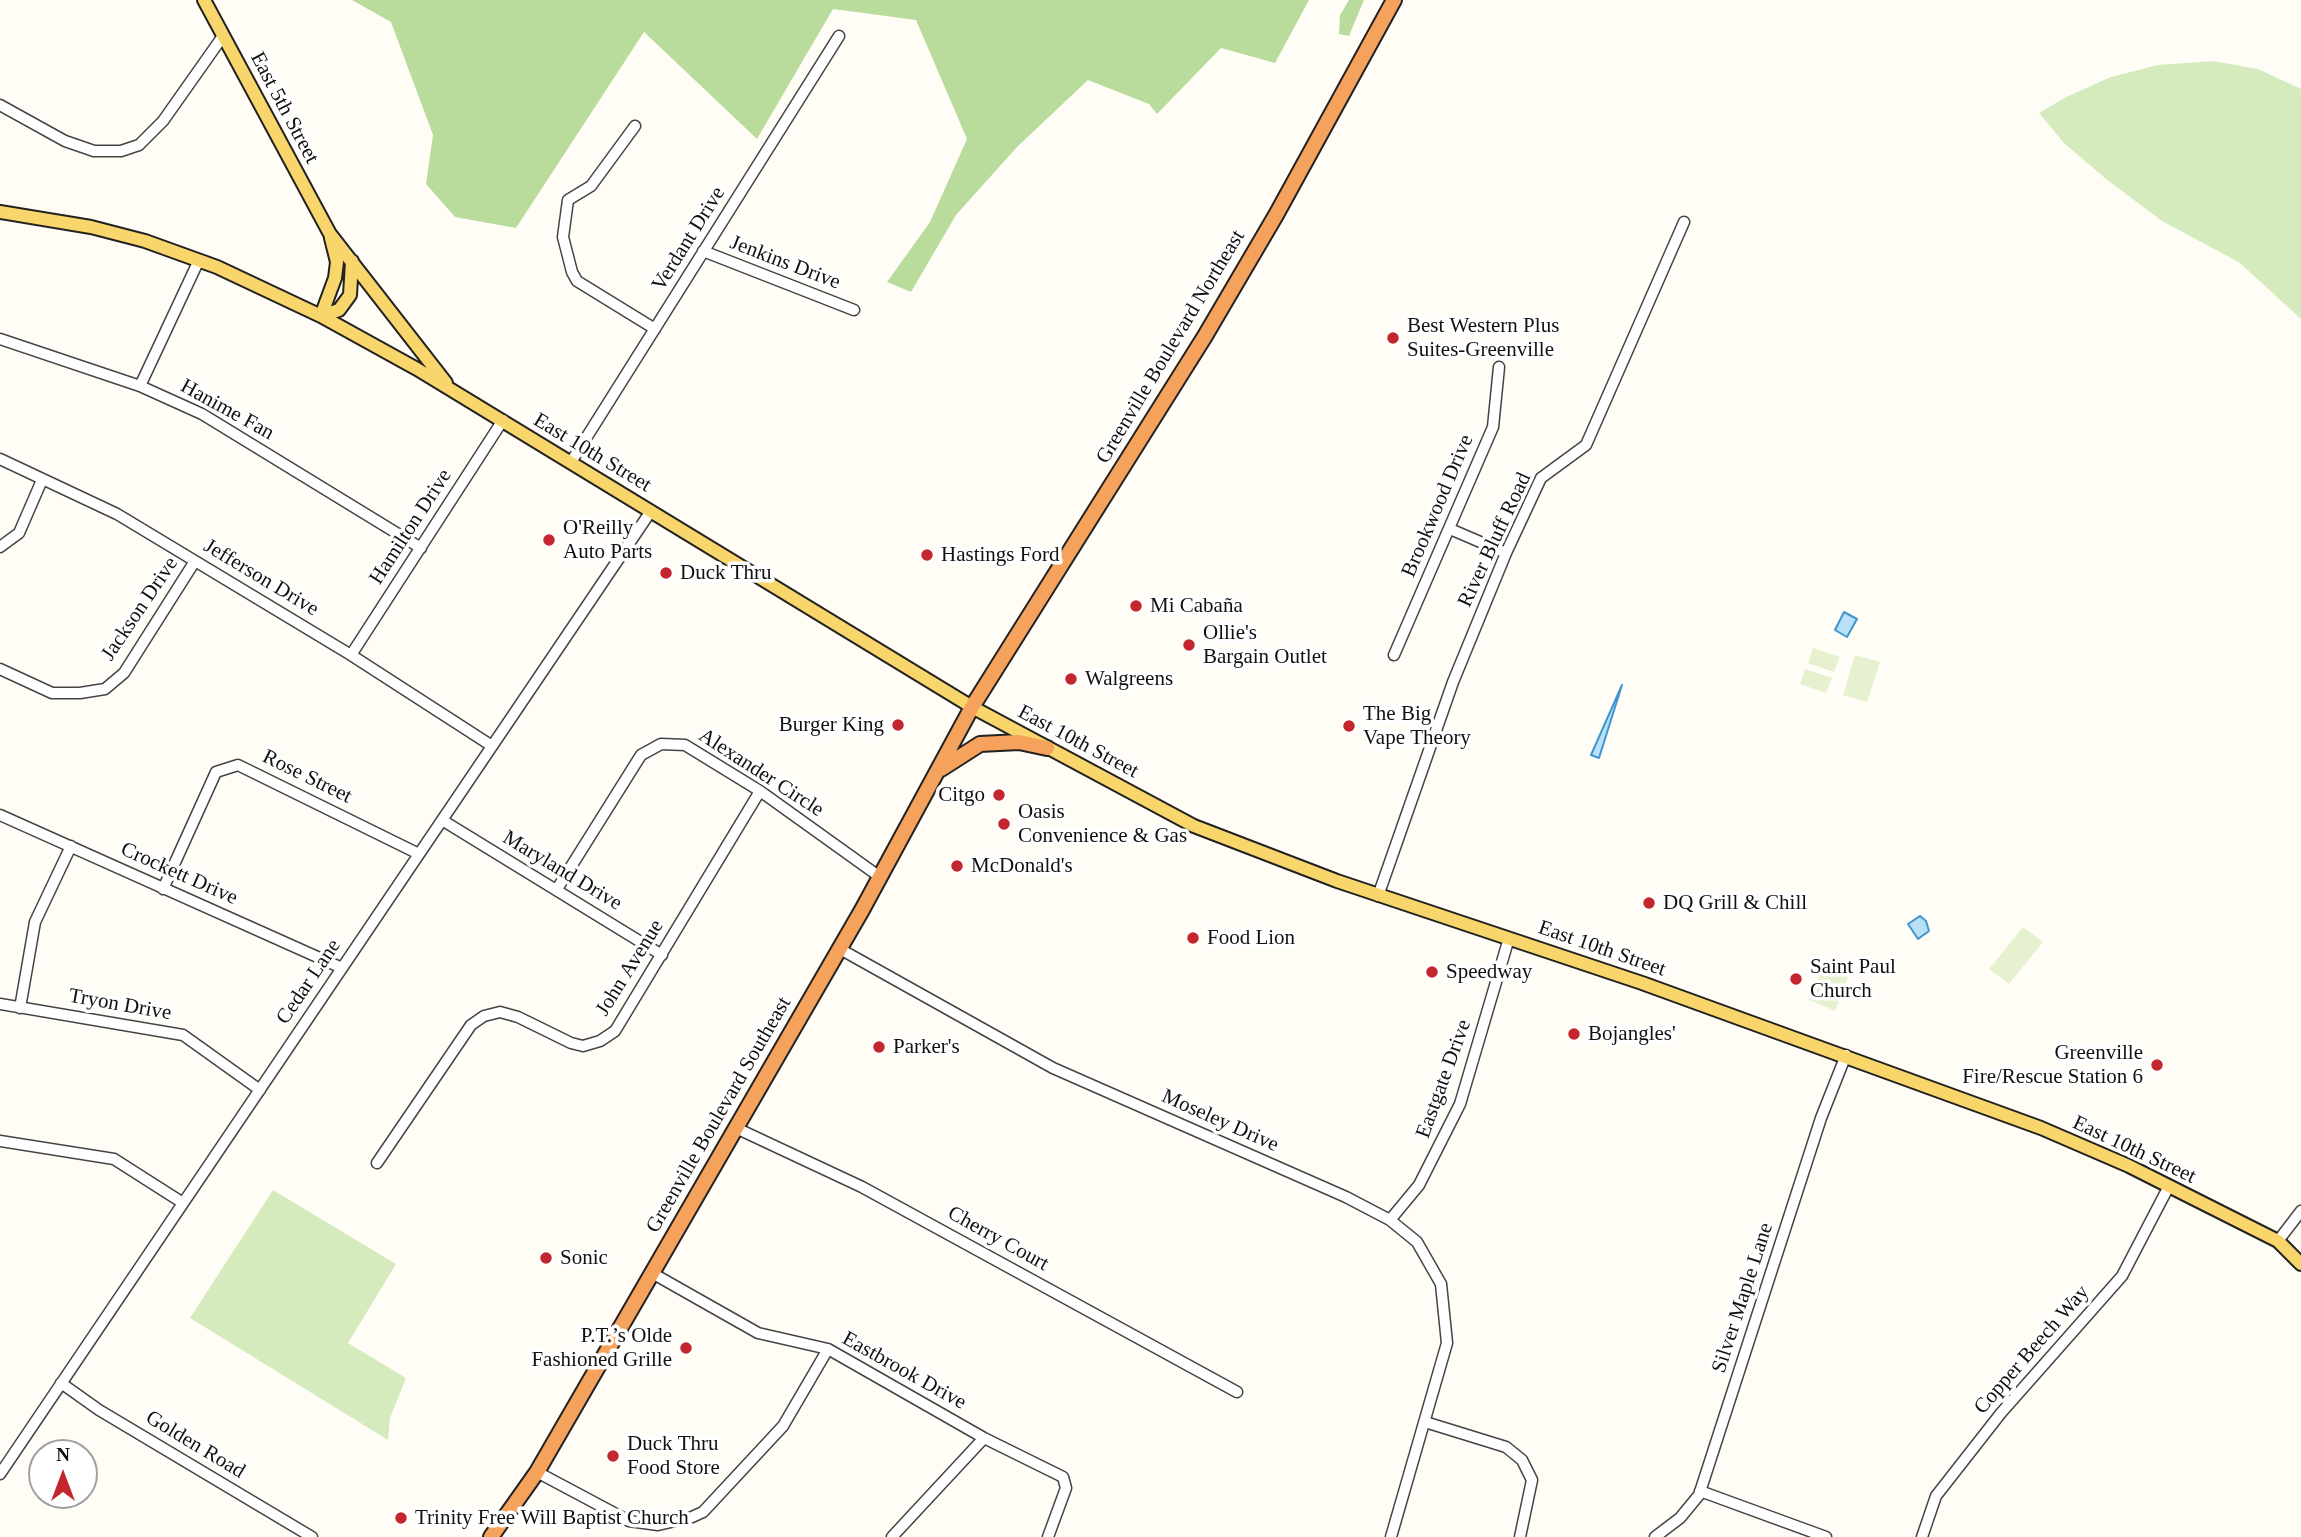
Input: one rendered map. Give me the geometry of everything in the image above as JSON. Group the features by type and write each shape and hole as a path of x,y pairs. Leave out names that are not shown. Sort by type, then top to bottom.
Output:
{"highway":[{"name":"Greenville Boulevard Northeast","path":"972,708 1205,336 1276,215 1394,0"},
{"name":"Greenville Boulevard Southeast","path":"491,1537 537,1472 840,949 972,708"},
{"path":"937,772 980,744 1018,742 1048,748"}],"main road":[{"name":"East 5th Street","path":"204,0 330,234 451,388"},
{"name":"East 10th Street","path":"0,212 91,227 199,260 321,316 451,388 972,708 1194,825 1378,896 1509,938 1846,1055 2041,1128 2169,1186 2278,1241 2301,1264"},
{"name":"East 5th Street","path":"321,316 335,278 337,262 330,234"},
{"path":"321,316 339,310 350,295 352,261"}],"street":[{"path":"0,105 65,141 94,151 121,152 139,145 163,121 223,36"},
{"name":"Verdant Drive","path":"571,462 839,36"},
{"path":"635,126 591,186 568,200 563,237 577,281 655,329"},
{"name":"River Bluff Road","path":"1378,896 1452,682 1506,552 1541,478 1586,445 1684,222"},
{"name":"Jenkins Drive","path":"703,251 854,310"},
{"path":"139,386 199,260"},
{"name":"Hanime Fan","path":"0,339 139,386 202,414 421,548"},
{"name":"Brookwood Drive","path":"1394,655 1493,427 1499,367"},
{"name":"Hamilton Drive","path":"351,655 503,420"},
{"name":"Jefferson Drive","path":"0,460 117,514 351,655 492,746"},
{"path":"0,547 19,533 42,480"},
{"name":"Cedar Lane","path":"0,1474 651,511"},
{"path":"1450,529 1506,552"},
{"name":"Jackson Drive","path":"0,669 52,693 80,693 105,689 124,673 195,561"},
{"name":"Alexander Circle","path":"557,889 641,755 661,744 685,745 760,791 880,877"},
{"name":"Rose Street","path":"163,889 216,772 238,765 419,854"},
{"name":"John Avenue","path":"376,1163 471,1025 484,1016 500,1012 518,1017 571,1043 583,1046 600,1041 615,1031 760,791"},
{"name":"Crockett Drive","path":"0,815 342,968"},
{"name":"Maryland Drive","path":"442,820 662,955"},
{"path":"20,1008 35,922 71,846"},
{"name":"Eastgate Drive","path":"1390,1220 1419,1185 1460,1104 1509,938"},
{"name":"Moseley Drive","path":"840,949 1054,1068 1346,1196 1390,1220 1417,1242 1441,1284 1447,1343 1391,1537"},
{"name":"Tryon Drive","path":"0,1004 183,1035 260,1090"},
{"name":"Silver Maple Lane","path":"1655,1537 1680,1518 1700,1491 1821,1118 1846,1055"},
{"name":"Cherry Court","path":"736,1128 862,1187 1237,1392"},
{"path":"0,1140 114,1160 183,1203"},
{"name":"Copper Beech Way","path":"1922,1537 1936,1496 2001,1413 2122,1276 2169,1186"},
{"path":"2278,1241 2301,1211"},
{"name":"Eastbrook Drive","path":"652,1273 758,1333 828,1349 984,1438 1063,1477 1066,1488 1048,1537"},
{"path":"537,1472 629,1521 658,1525 692,1517 703,1512 783,1426 828,1349"},
{"name":"Golden Road","path":"61,1383 99,1410 312,1537"},
{"path":"1426,1422 1506,1447 1522,1460 1532,1480 1520,1537"},
{"path":"892,1537 984,1438"},
{"path":"1700,1491 1826,1537"}],"green space":[{"path":"352,0 1309,0 1275,63 1221,48 1157,114 1149,104 1088,80 1017,147 956,215 911,292 887,282 930,222 967,139 916,20 833,9 757,139 644,32 516,228 455,217 426,184 433,135 391,22"},
{"path":"1349,0 1364,0 1349,36 1339,34 1340,15"},
{"path":"2213,61 2258,69 2301,89 2301,319 2240,263 2162,221 2106,179 2064,143 2039,113 2066,97 2111,77 2158,65"},
{"path":"1813,648 1840,657 1834,672 1808,663"},
{"path":"1855,655 1880,662 1867,702 1843,695"},
{"path":"1805,669 1832,678 1826,693 1800,684"},
{"path":"2023,927 2043,942 2009,984 1989,969"},
{"path":"1826,960 1851,969 1835,1011 1809,1000"},
{"path":"273,1190 396,1264 348,1343 406,1378 390,1418 388,1440 190,1318"}],"water":[{"path":"1844,612 1857,619 1847,637 1835,630"},
{"path":"1622,685 1599,758 1591,755"},
{"path":"1920,916 1926,921 1929,931 1918,939 1908,924"}],"place":[{"name":"Best Western Plus Suites-Greenville","path":"1393,338"},
{"name":"O'Reilly Auto Parts","path":"549,540"},
{"name":"Hastings Ford","path":"927,555"},
{"name":"Duck Thru","path":"666,573"},
{"name":"Mi Cabaña","path":"1136,606"},
{"name":"Ollie's Bargain Outlet","path":"1189,645"},
{"name":"Walgreens","path":"1071,679"},
{"name":"Burger King","path":"898,725"},
{"name":"The Big Vape Theory","path":"1349,726"},
{"name":"Citgo","path":"999,795"},
{"name":"Oasis Convenience & Gas","path":"1004,824"},
{"name":"McDonald's","path":"957,866"},
{"name":"DQ Grill & Chill","path":"1649,903"},
{"name":"Food Lion","path":"1193,938"},
{"name":"Speedway","path":"1432,972"},
{"name":"Saint Paul Church","path":"1796,979"},
{"name":"Bojangles'","path":"1574,1034"},
{"name":"Parker's","path":"879,1047"},
{"name":"Greenville Fire/Rescue Station 6","path":"2157,1065"},
{"name":"Sonic","path":"546,1258"},
{"name":"P.T.’s Olde Fashioned Grille","path":"686,1348"},
{"name":"Duck Thru Food Store","path":"613,1456"},
{"name":"Trinity Free Will Baptist Church","path":"401,1518"}]}
